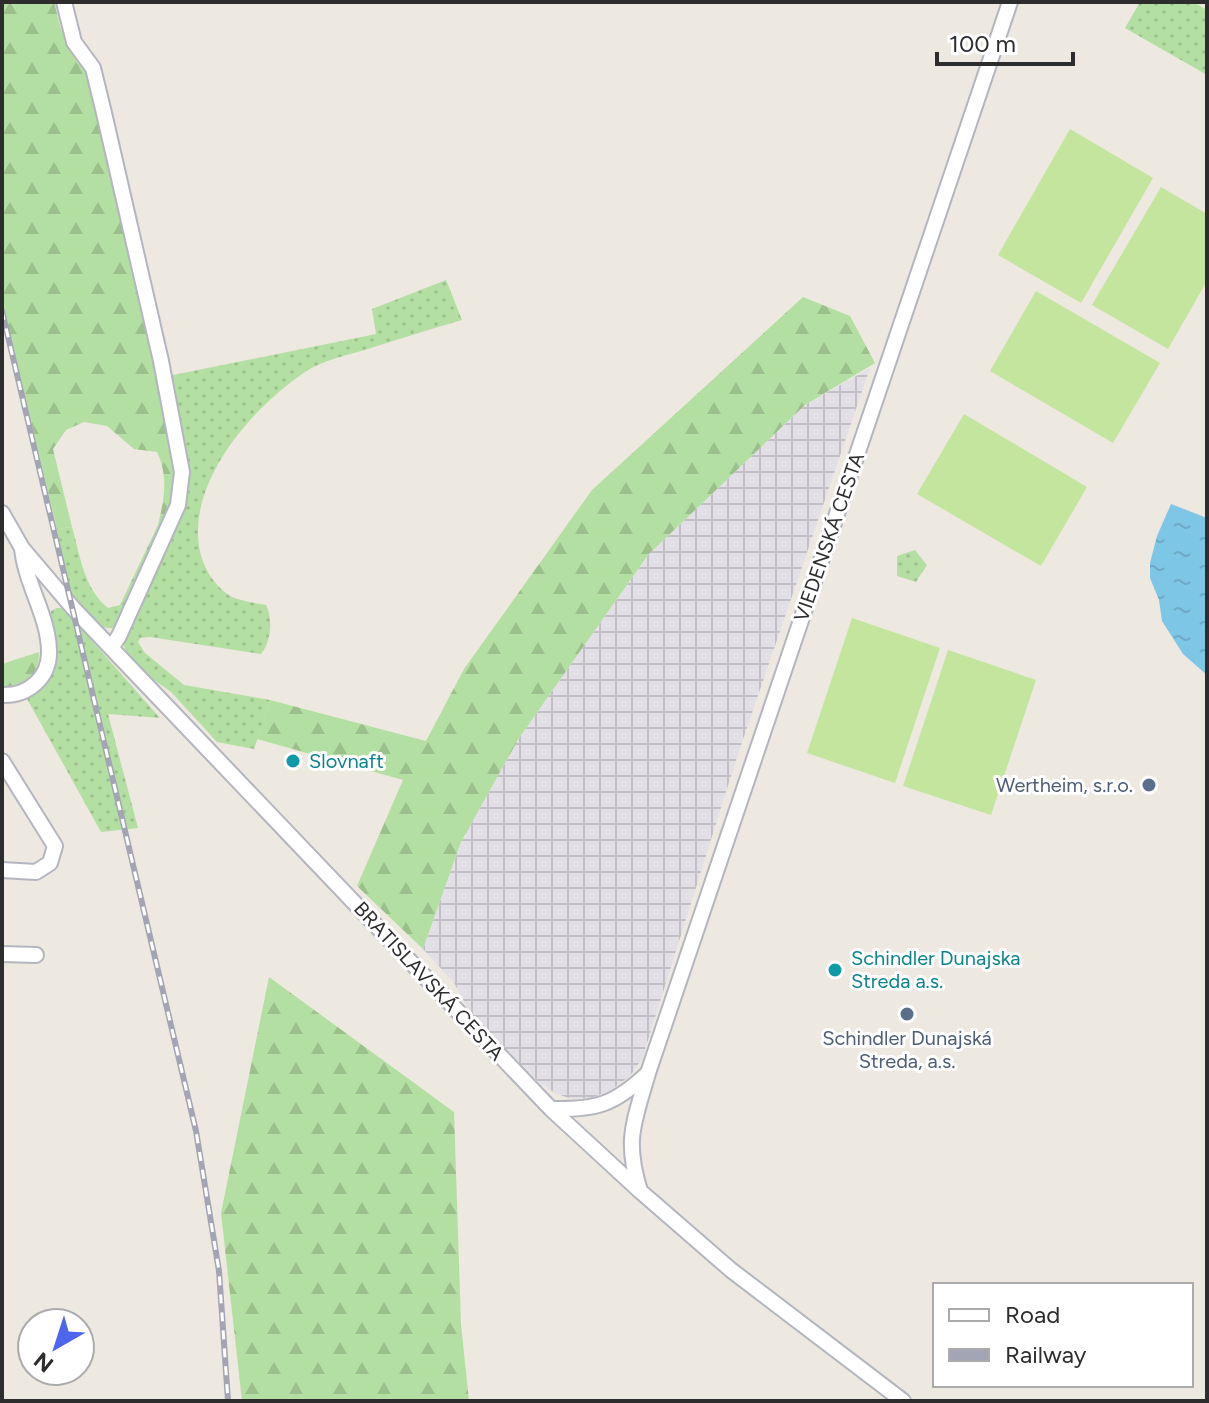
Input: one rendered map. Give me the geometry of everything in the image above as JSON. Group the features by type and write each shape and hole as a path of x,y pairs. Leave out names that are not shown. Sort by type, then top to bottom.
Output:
{"street":[{"path":"64,2 74,42 93,68 161,361 182,472 178,505 111,648"},
{"name":"VIEDENSKÁ CESTA","path":"640,1191 632,1166 630,1141 648,1073 1010,2"},
{"name":"BRATISLAVSKÁ CESTA","path":"2,513 22,548 58,592 551,1109 731,1270 903,1401"},
{"path":"2,695 20,694 31,689 40,680 49,651 23,562 22,548"},
{"path":"42,623 45,605 58,592"},
{"path":"2,761 55,846 50,863 36,872 2,870"},
{"path":"2,954 36,955"},
{"path":"551,1109 604,1105 625,1093 648,1073"}],"shaded area":[{"path":"870,368 737,757 642,1059 630,1076 611,1090 591,1098 571,1099 555,1093 537,1081 475,1021 454,983 423,949 461,842 519,738 648,555 805,405"}],"green space":[{"path":"2,2 54,2 61,29 98,89 176,456 173,505 163,528 158,525 164,479 157,452 134,449 107,426 84,422 66,430 53,449 72,527 57,529 2,301"},
{"path":"1140,2 1193,2 1207,10 1207,75 1125,28"},
{"path":"1070,129 1153,178 1081,303 998,255"},
{"path":"1161,187 1207,214 1207,281 1168,349 1092,305"},
{"path":"446,280 462,320 336,358 305,372 246,425 214,471 204,495 199,521 200,553 209,574 224,592 238,599 266,605 270,623 267,644 261,654 150,637 140,638 138,642 145,653 184,685 270,700 254,749 217,742 171,692 147,675 127,654 122,641 181,510 168,376 376,334 372,309"},
{"path":"1036,291 1160,363 1113,443 990,371"},
{"path":"803,297 850,316 875,363 805,405 648,555 519,738 461,842 423,949 357,886 403,780 257,739 270,700 426,741 464,669 592,490"},
{"path":"964,414 1087,487 1041,566 917,494"},
{"path":"158,525 163,528 119,626 106,628 93,622 77,605 71,591 57,529 72,527 88,581 108,608 120,605"},
{"path":"915,550 927,565 916,582 897,576 897,556"},
{"path":"63,608 160,718 108,714 138,828 101,832 26,697 41,685 51,611"},
{"path":"852,618 940,648 895,783 807,753"},
{"path":"948,650 1036,680 991,815 903,786"},
{"path":"39,652 36,668 29,679 2,689 2,664"},
{"path":"269,977 454,1112 461,1324 469,1401 242,1401 221,1213"}],"water":[{"path":"1171,504 1207,518 1207,675 1183,654 1162,621 1159,600 1150,578 1150,563 1157,536"}],"railway":[{"path":"2,311 196,1131 219,1271 228,1401"}],"place":[{"name":"Slovnaft","path":"293,761"},
{"name":"Wertheim, s.r.o.","path":"1149,785"},
{"name":"Schindler Dunajska Streda a.s.","path":"835,970"},
{"name":"Schindler Dunajská Streda, a.s.","path":"907,1014"}]}
